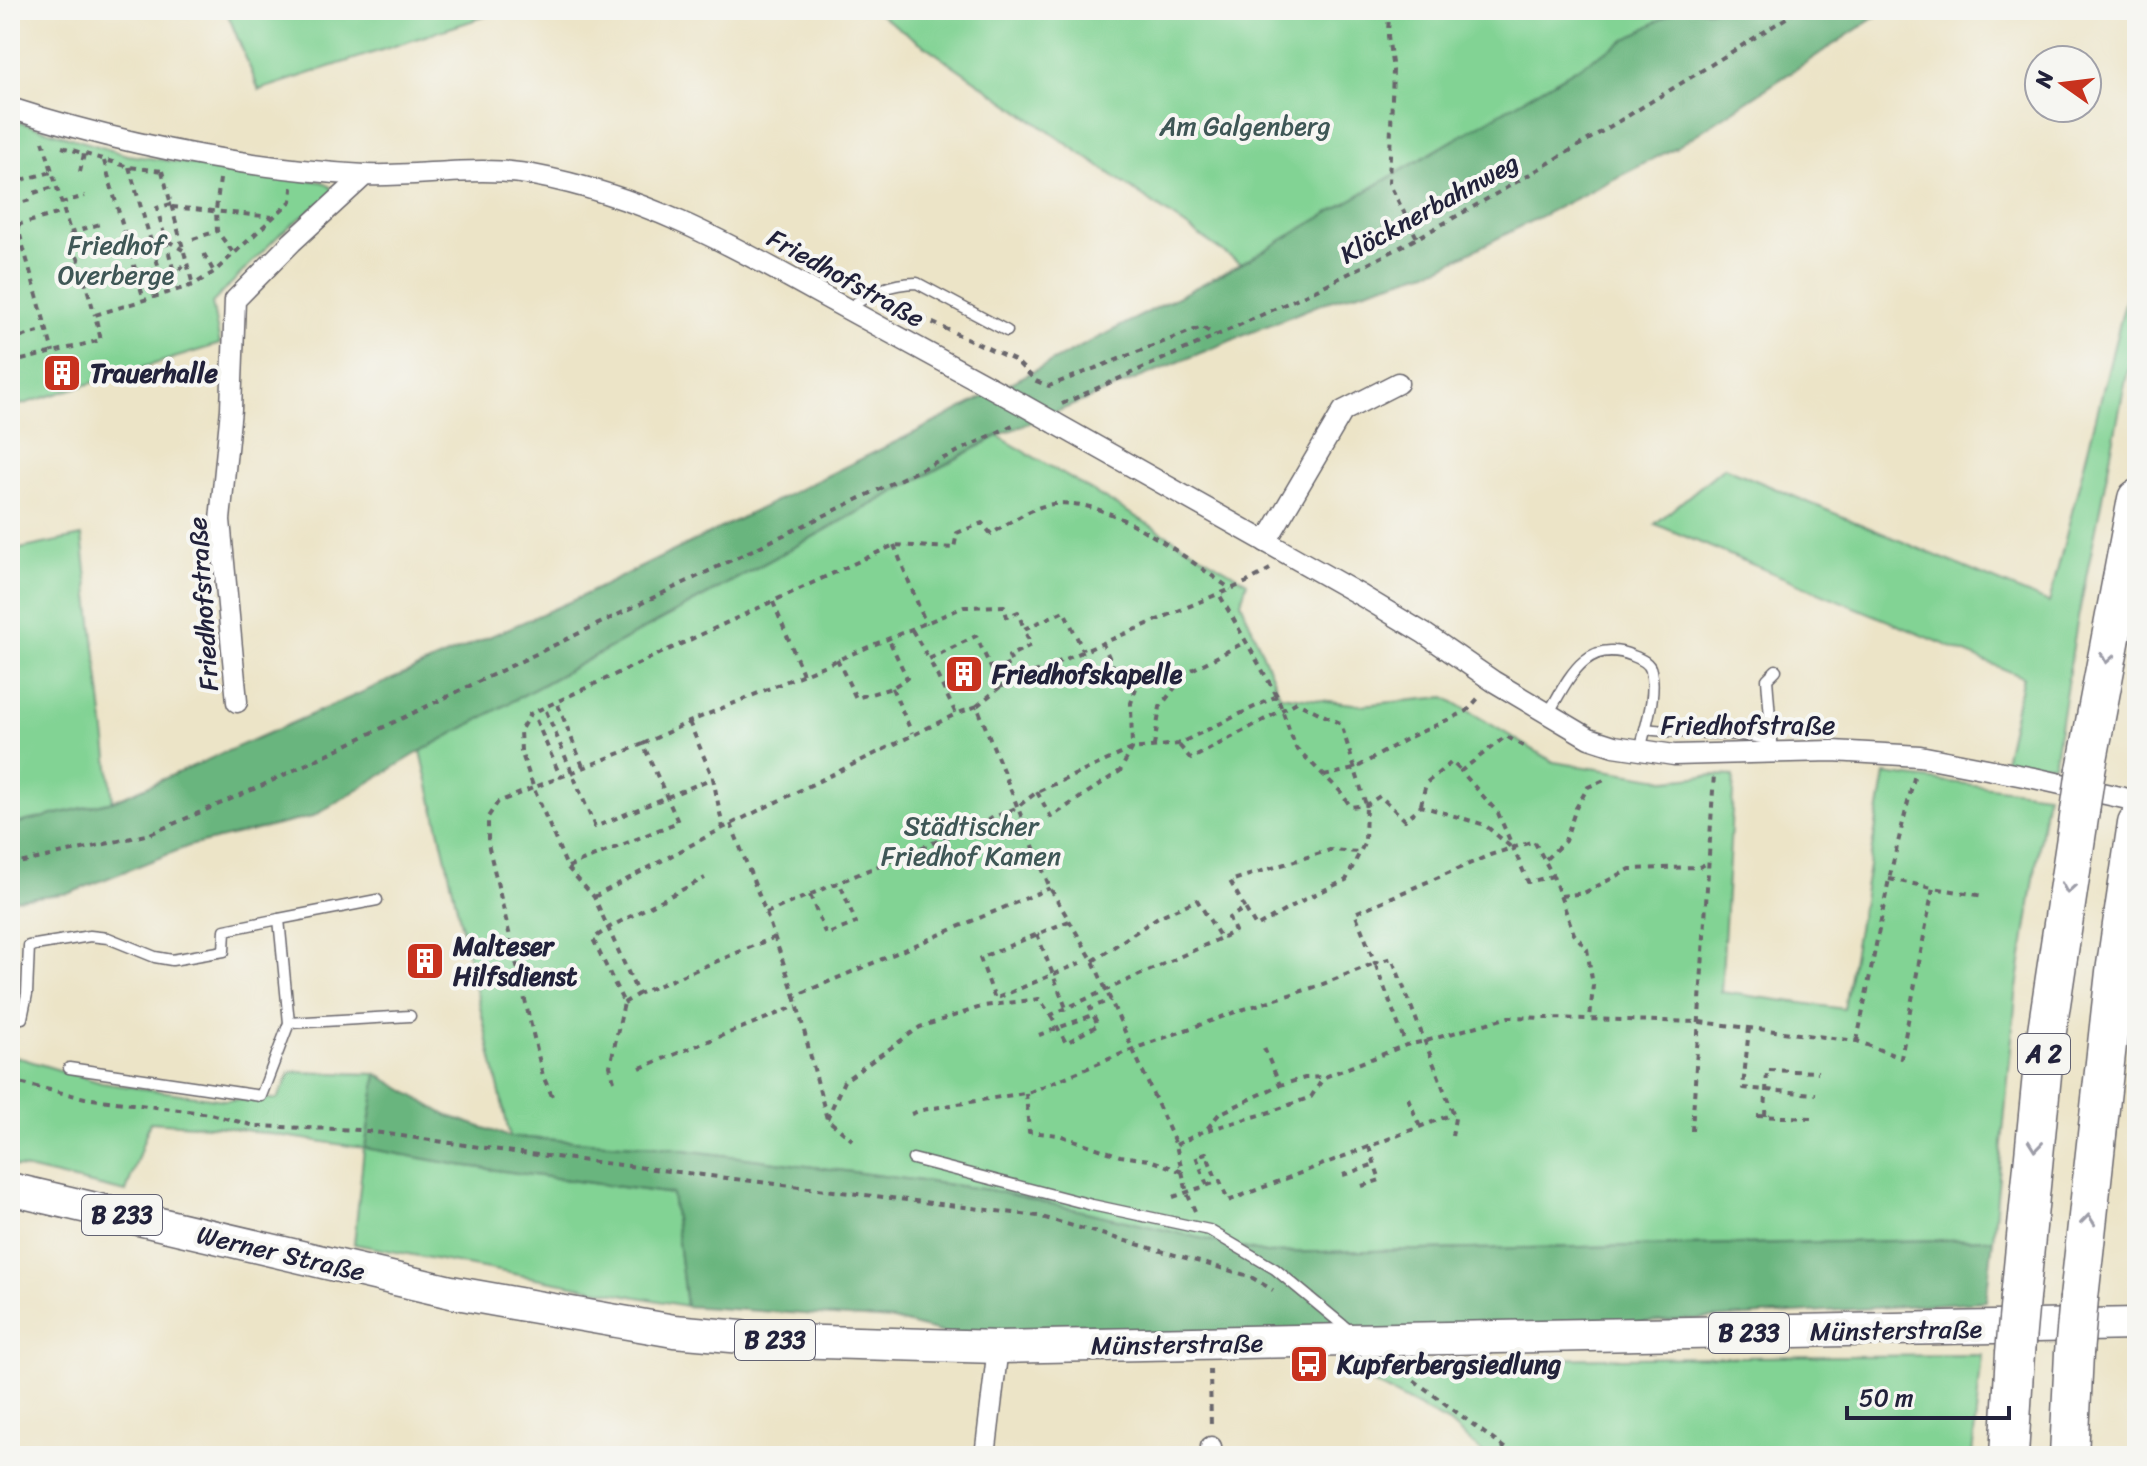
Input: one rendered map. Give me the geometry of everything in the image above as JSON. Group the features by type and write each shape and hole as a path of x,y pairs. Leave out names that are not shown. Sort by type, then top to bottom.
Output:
{"highway":[{"name":"A 2","path":"2009,1456 2015,1353 2045,1044 2086,770 2137,499"},
{"name":"A 2","path":"2069,1456 2079,1298 2115,972 2137,823"}],"main road":[{"name":"Werner Straße","path":"10,1189 328,1264 554,1311"},
{"name":"Münsterstraße","path":"554,1311 674,1331 787,1341 998,1347 2137,1324"}],"street":[{"name":"Friedhofstraße","path":"10,108 159,149 234,161 365,175 498,170 576,184 673,217 726,242 890,332 1020,414 1057,414 1291,557 1425,634 1493,681 1589,738 1640,751 1714,755 1773,746 1920,756 2137,801"},
{"name":"Friedhofstraße","path":"237,702 220,520 231,409 235,300 365,175"},
{"path":"1266,542 1343,411 1398,383"},
{"path":"985,1456 998,1347"}],"lane":[{"path":"848,309 868,294 901,283 917,283 1007,331"},
{"path":"1548,714 1586,658 1609,650 1622,652 1649,666 1652,673 1652,695 1640,751"},
{"path":"1773,746 1767,679 1776,670"},
{"path":"1645,729 1690,734 1751,735 1773,746"},
{"path":"10,1019 22,1018 27,994 29,946 90,936 108,938 155,957 185,959 224,951 225,930 377,900"},
{"path":"69,1068 261,1096 289,1023 279,919"},
{"path":"289,1023 410,1016"},
{"path":"913,1159 1092,1205 1209,1230 1275,1269 1361,1339"}],"path":[{"path":"1389,10 1388,36 1393,70 1389,183 1417,238"},
{"name":"Klöcknerbahnweg","path":"1057,414 1417,238 1631,115 1799,10"},
{"path":"29,137 104,161 177,173"},
{"path":"10,363 101,340 43,141"},
{"path":"80,172 84,154"},
{"path":"104,161 144,300"},
{"path":"129,167 161,275 179,271 186,261"},
{"path":"162,171 193,285"},
{"path":"10,183 52,172"},
{"path":"220,179 217,231 234,254"},
{"path":"53,352 14,223 11,202 56,186"},
{"path":"95,315 193,285 214,272 291,201 292,189 277,187"},
{"path":"61,203 85,196"},
{"path":"174,272 157,208 172,205 273,217"},
{"path":"14,223 64,212"},
{"path":"70,233 100,224"},
{"path":"163,229 177,225"},
{"path":"193,239 217,231"},
{"path":"166,240 183,250"},
{"path":"204,254 214,272"},
{"path":"890,332 907,311 1016,361 1036,381 1049,386 1202,327 1215,335"},
{"path":"10,340 47,330"},
{"path":"10,865 150,834 261,786 1020,414"},
{"path":"638,994 594,897 567,867 534,789 521,751 520,731 530,714 894,545 954,548 957,533 982,523 991,534 1028,512 1054,504 1093,507 1133,524 1231,589"},
{"path":"894,545 926,624"},
{"path":"594,897 731,824 912,734 977,706 1000,687 1231,589 1291,557"},
{"path":"1219,594 1277,696 1296,748 1340,791 1351,807 1366,805 1380,796 1405,820 1421,806 1426,783 1452,762 1498,813 1528,882 1553,876"},
{"path":"773,601 803,674"},
{"path":"552,1096 543,1076 488,844 488,817 498,802 584,769 964,607 1004,606 1007,617 1018,612 1031,645 1009,656 1012,663 992,672"},
{"path":"1024,629 1064,611 1083,650"},
{"path":"912,630 956,714"},
{"path":"929,659 976,636 1000,687"},
{"path":"837,659 856,698 892,688 907,678 888,638"},
{"path":"1037,792 1051,817 1120,771 1132,749 1131,703 1140,676 1186,673 1247,641"},
{"path":"1102,642 1116,672"},
{"path":"1154,746 1160,707 1186,673"},
{"path":"1324,776 1354,769 1408,738 1467,711 1493,681"},
{"path":"892,688 912,734"},
{"path":"766,913 1016,808 1037,792 1132,749 1178,744 1277,696"},
{"path":"1178,744 1191,759 1297,702 1341,724 1366,805 1365,842 1360,852 1346,880 1256,927 1230,881 1330,850 1360,852"},
{"path":"558,705 584,769"},
{"path":"977,706 1050,888 1093,961 1176,1145 1187,1192 1196,1214 1209,1230"},
{"path":"546,711 595,827 713,778"},
{"path":"536,720 561,778"},
{"path":"689,722 713,778 723,828"},
{"path":"1461,771 1506,736 1523,746"},
{"path":"567,867 678,822 643,744"},
{"path":"1692,1131 1714,755"},
{"path":"1857,1041 1889,879 1920,756"},
{"path":"1546,860 1565,841 1576,808 1588,787 1607,779"},
{"path":"1421,806 1485,825 1512,848"},
{"path":"731,824 795,996 827,1119 852,1140"},
{"path":"1406,1045 1355,913 1490,855 1534,841 1553,876 1574,934 1587,949 1593,985 1590,1019"},
{"path":"1561,896 1584,893 1630,869 1699,867 1709,862"},
{"path":"614,1081 610,1066 624,1003 593,939 610,927 705,878"},
{"path":"1889,879 1985,896"},
{"path":"810,895 826,935 856,923 839,884"},
{"path":"795,996 1050,888"},
{"path":"1206,1130 1219,1114 1280,1085 1305,1078 1325,1077 1406,1045 1509,1017 1700,1022 1857,1041 1901,1058 1933,888"},
{"path":"1093,961 1158,917 1197,900 1221,938"},
{"path":"1051,1015 1235,931 1229,918 1245,908"},
{"path":"1069,921 980,958 995,999 1080,963"},
{"path":"1037,934 1066,1008"},
{"path":"624,1003 638,994 775,937"},
{"path":"911,1114 1026,1093 1133,1049 1392,958 1453,1114 1452,1136"},
{"path":"827,1119 844,1081 920,1027 984,1006 1039,999 1066,1043 1098,1025 1090,1008 1111,1000"},
{"path":"640,1068 797,1006"},
{"path":"1039,1035 1093,1015"},
{"path":"1749,1028 1743,1088 1816,1094"},
{"path":"1264,1048 1280,1085"},
{"path":"1765,1116 1767,1070 1818,1072"},
{"path":"1176,1145 1206,1130 1311,1097 1325,1077"},
{"path":"10,1081 85,1098 210,1114 255,1126 360,1130 514,1152 1038,1216 1249,1276 1274,1290"},
{"path":"1026,1093 1029,1132 1059,1135 1120,1156 1150,1160 1183,1172"},
{"path":"1408,1098 1420,1127"},
{"path":"1207,1185 1196,1156 1206,1153 1228,1201 1453,1114"},
{"path":"1757,1116 1811,1118"},
{"path":"1362,1186 1380,1180 1369,1147"},
{"path":"1343,1175 1375,1164"},
{"path":"1173,1197 1217,1181"},
{"path":"1361,1339 1515,1456"},
{"path":"1211,1383 1211,1451"}],"green space":[{"path":"226,10 505,10 259,90"},
{"name":"Am Galgenberg","path":"873,10 1677,10 1241,264"},
{"path":"1677,10 1886,10 1677,147 1441,267 1323,303 997,436 421,751 312,817 189,846 70,893 10,900 10,825 113,801 576,599 918,431 1241,264"},
{"name":"Friedhof Overberge","path":"10,119 127,155 323,182 336,191 281,233 212,303 220,344 10,408"},
{"path":"2137,255 2137,334 2076,628 2054,764 2004,761 2023,677 1655,524 1724,467 2049,603"},
{"name":"Städtischer Friedhof Kamen","path":"998,436 1247,582 1241,602 1280,695 1361,705 1445,697 1554,762 1668,780 1734,776 1721,992 1844,1009 1885,774 2047,794 2016,995 1993,1239 1265,1253 990,1190 654,1146 510,1137 421,751"},
{"path":"82,536 113,801 10,825 10,551"},
{"path":"10,1055 102,1083 224,1100 277,1099 291,1072 377,1074 365,1148 459,1165 672,1194 686,1306 354,1244 364,1148 224,1127 150,1122 126,1192 10,1165"},
{"path":"377,1074 446,1115 510,1137 654,1146 990,1190 1265,1253 1993,1239 1986,1301 1487,1332 986,1344 893,1320 686,1306 672,1194 459,1165 365,1148"},
{"path":"1982,1355 1972,1456 1486,1456 1449,1423 1350,1371 1493,1359"}],"place":[{"name":"Trauerhalle","path":"62,373"},
{"name":"Friedhofskapelle","path":"964,674"},
{"name":"Malteser Hilfsdienst","path":"425,961"},
{"name":"Kupferbergsiedlung","path":"1309,1364"}]}
